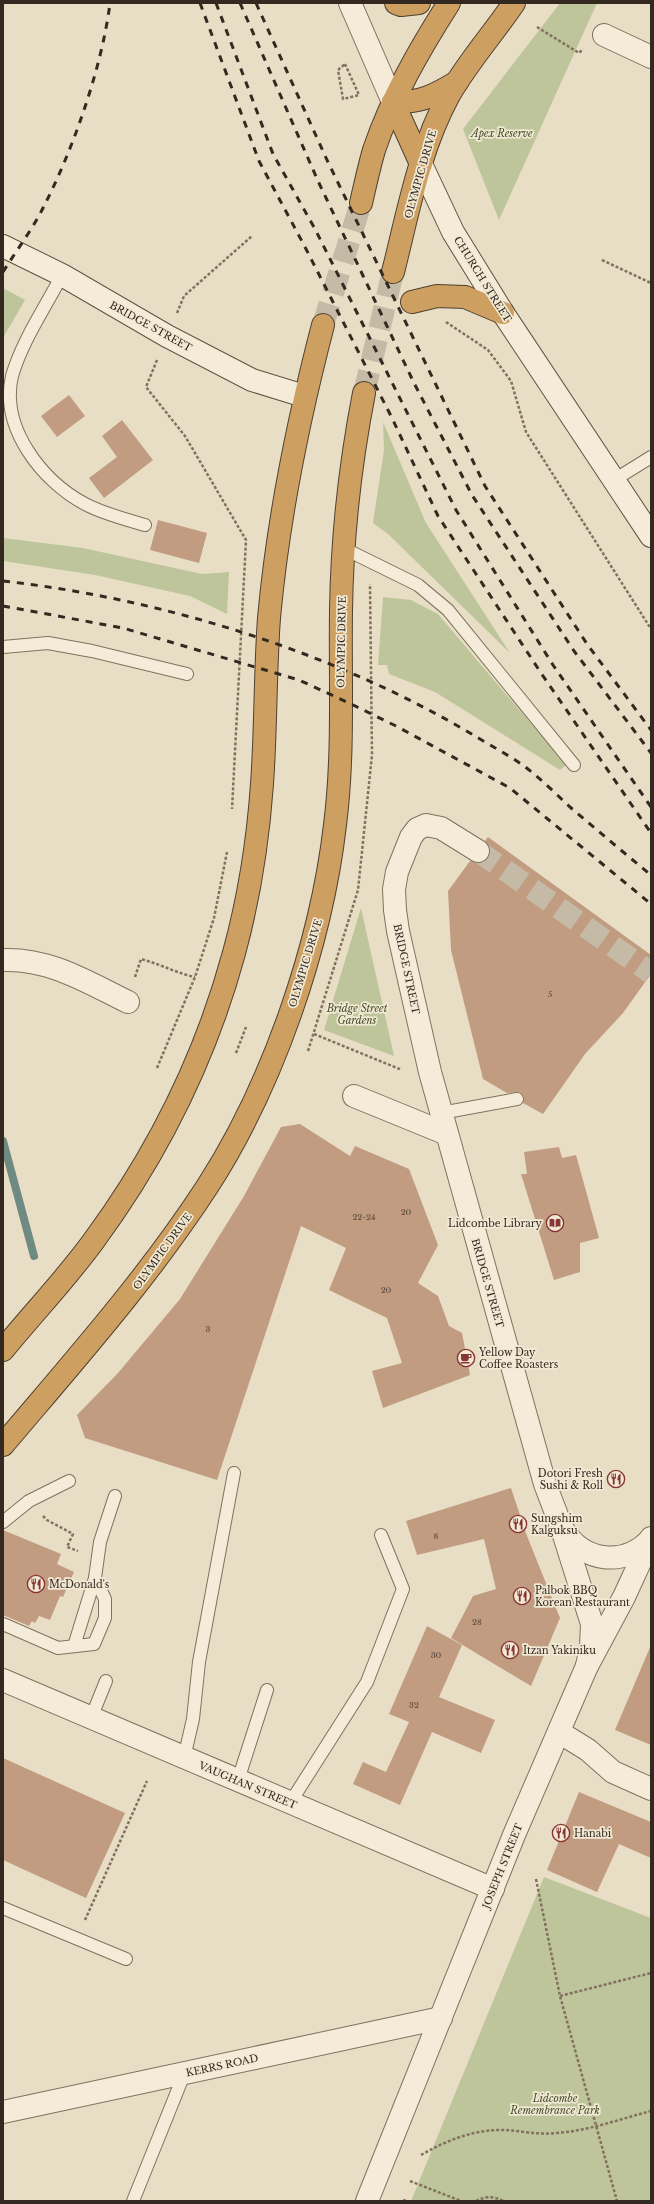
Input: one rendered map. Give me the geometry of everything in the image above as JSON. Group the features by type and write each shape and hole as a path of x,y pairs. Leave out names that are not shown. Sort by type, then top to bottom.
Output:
{"highway":[{"path":"396,3 401,5 419,3"},
{"path":"361,203 374,150 393,102 413,61 449,3"},
{"name":"OLYMPIC DRIVE","path":"393,272 421,164 436,122 457,82 514,3"},
{"path":"393,102 409,103 431,98 457,82"},
{"name":"CHURCH STREET","path":"393,102 421,164"},
{"path":"412,302 437,296 465,297 503,313"},
{"path":"3,1350 94,1240 136,1179 164,1131 191,1075 221,996 244,913 258,829 262,782 269,619 273,580 292,457 304,396 323,325"},
{"name":"OLYMPIC DRIVE","path":"3,1445 144,1277 209,1184 245,1120 280,1040 295,997 319,917 335,825 340,744 343,548 356,437 364,393"}],"street":[{"name":"CHURCH STREET","path":"350,3 393,102"},
{"path":"604,35 651,57"},
{"name":"CHURCH STREET","path":"421,164 453,232 503,313 651,536"},
{"name":"BRIDGE STREET","path":"3,246 62,275 167,336 252,380 304,396"},
{"name":"BRIDGE STREET","path":"478,851 440,828 426,825 417,829 410,837 399,865 394,888 398,931 430,1072 441,1113 545,1484 561,1526 592,1624 591,1646 587,1666"},
{"path":"3,960 32,960 54,966 128,1002"},
{"path":"354,1096 447,1134"},
{"path":"561,1526 579,1549 596,1556 622,1556 637,1550 651,1539"},
{"name":"JOSEPH STREET","path":"367,2201 493,1889 587,1666 624,1597 651,1539"},
{"name":"VAUGHAN STREET","path":"3,1680 493,1889"},
{"path":"559,1732 588,1750 613,1772 651,1789"},
{"name":"KERRS ROAD","path":"3,2112 440,2018"}],"lane":[{"path":"62,275 22,350 12,377 9,397 20,442 38,467 84,504 108,514 145,525"},
{"path":"614,480 651,457"},
{"path":"343,548 418,585 448,610 574,765"},
{"path":"3,647 48,643 92,651 187,674"},
{"path":"441,1113 517,1099"},
{"path":"184,1758 194,1719 199,1662 234,1473"},
{"path":"3,1522 30,1501 69,1481"},
{"path":"74,1646 95,1578 100,1542 116,1496"},
{"path":"290,1803 367,1682 403,1590 381,1535"},
{"path":"3,1624 58,1648 94,1644 105,1618 106,1599 95,1578"},
{"path":"91,1718 106,1681"},
{"path":"238,1780 267,1690"},
{"path":"3,1908 126,1959"},
{"path":"133,2201 186,2072"}],"path":[{"path":"537,26 579,53 604,35"},
{"path":"345,64 359,95 343,99 338,70 345,64"},
{"path":"184,296 252,236"},
{"path":"602,260 651,283"},
{"path":"437,296 443,320 488,350 511,381 526,432 651,629"},
{"path":"146,387 185,436 246,540 232,814"},
{"path":"158,1068 175,1030 195,977 214,918 227,851"},
{"path":"128,1002 141,959 160,964 177,973 195,977"},
{"path":"236,1053 246,1027"},
{"path":"308,1051 314,1034 408,1072 430,1072"},
{"path":"30,1501 47,1520 73,1534 67,1547 71,1548"},
{"path":"77,1939 146,1781"},
{"path":"536,1879 560,1996 617,2201"},
{"path":"560,1996 651,1973"},
{"path":"421,2155 446,2142 481,2132 503,2130 555,2133 596,2125 651,2111"},
{"path":"410,2181 461,2201"},
{"path":"476,2201 486,2197 494,2197 503,2201"}],"green space":[{"name":"Apex Reserve","path":"560,3 597,3 499,220 463,129"},
{"path":"3,288 25,300 3,338"},
{"path":"383,422 426,523 510,653 388,534 373,523 384,450"},
{"path":"3,538 83,548 202,574 229,572 227,614 190,596 95,575 3,561"},
{"path":"383,597 411,600 438,614 566,765 560,770 435,692 389,674 387,665 378,665"},
{"name":"Bridge Street Gardens","path":"361,908 394,1056 324,1030"},
{"name":"Lidcombe Remembrance Park","path":"544,1877 651,1918 651,2201 411,2201"}],"building":[{"path":"69,395 85,416 57,437 41,416"},
{"path":"122,420 153,460 104,498 89,478 117,457 102,436"},
{"path":"158,520 207,533 199,563 150,550"},
{"path":"488,837 651,955 651,974 623,1013 585,1054 543,1114 523,1103 524,1097 520,1092 507,1093 483,1079 451,950 448,891 470,861 478,863 488,858 490,851 485,841"},
{"path":"300,1124 350,1156 355,1146 409,1169 438,1245 418,1283 438,1296 449,1326 462,1333 470,1375 383,1408 372,1371 402,1363 387,1318 329,1290 346,1248 301,1226 217,1480 85,1438 77,1415 118,1373 180,1299 244,1196 281,1127"},
{"path":"559,1147 562,1158 576,1155 599,1238 580,1243 580,1272 554,1280 521,1174 527,1174 524,1152"},
{"path":"511,1488 527,1536 560,1618 531,1686 451,1638 473,1596 496,1589 484,1539 417,1555 406,1521"},
{"name":"McDonald's","path":"3,1530 61,1554 57,1564 74,1572 63,1597 60,1596 50,1620 39,1616 35,1623 32,1621 29,1626 3,1615"},
{"path":"427,1626 462,1645 439,1697 495,1720 481,1753 432,1732 400,1805 353,1784 363,1762 386,1772 409,1722 389,1714"},
{"path":"651,1645 651,1745 615,1730"},
{"path":"3,1758 125,1813 86,1898 3,1860"},
{"path":"579,1792 651,1822 651,1858 619,1844 597,1892 547,1870"}],"waterway":[{"path":"3,1141 34,1256"}],"tunnel":[{"path":"323,325 361,203"},
{"path":"364,393 393,272"},
{"path":"478,851 651,973"}],"railway":[{"path":"3,272 39,216 75,135 93,81 106,28 110,3"},
{"path":"200,3 259,161 305,247 392,418 438,516 541,673 651,833"},
{"path":"216,3 273,154 315,229 456,510 553,665 651,807"},
{"path":"240,3 318,181 414,383 472,495 574,651 651,753"},
{"path":"256,3 327,160 485,486 587,644 651,730"},
{"path":"3,581 65,589 127,601 189,616 311,656 369,681 426,709 519,762 651,875"},
{"path":"3,606 123,628 299,680 396,726 510,788 651,904"}],"place":[{"name":"Lidcombe Library","path":"555,1223"},
{"name":"Yellow Day Coffee Roasters","path":"466,1358"},
{"name":"Dotori Fresh Sushi & Roll","path":"616,1479"},
{"name":"Sungshim Kalguksu","path":"518,1524"},
{"name":"McDonald's","path":"36,1584"},
{"name":"Palbok BBQ Korean Restaurant","path":"522,1596"},
{"name":"Itzan Yakiniku","path":"510,1650"},
{"name":"Hanabi","path":"561,1833"}]}
